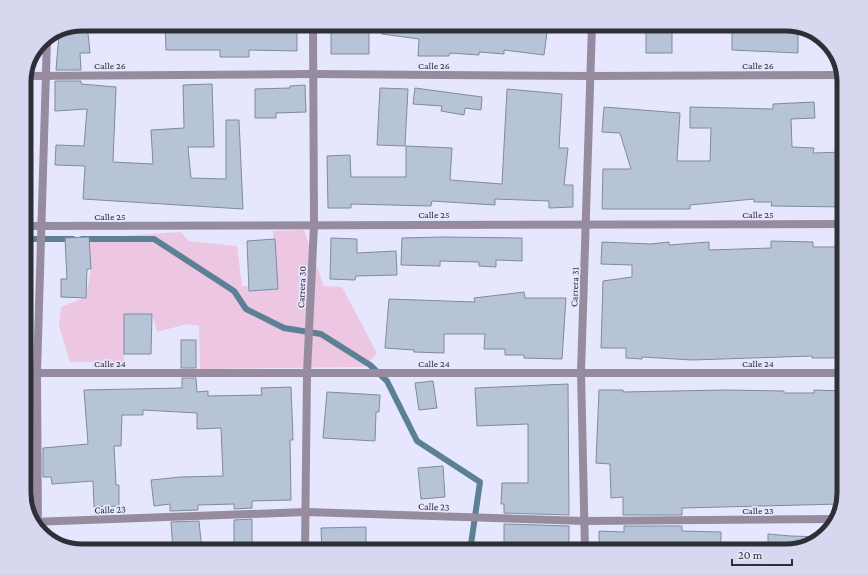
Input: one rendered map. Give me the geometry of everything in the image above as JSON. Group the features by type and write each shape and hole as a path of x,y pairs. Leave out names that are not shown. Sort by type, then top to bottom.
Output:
{"street":[{"name":"Carrera 30","path":"305,544 307,373 314,225 313,31"},
{"name":"Carrera 31","path":"585,544 581,372 592,31"},
{"path":"36,514 37,373 47,45"},
{"name":"Calle 26","path":"32,76 312,74 590,76 836,75"},
{"name":"Calle 25","path":"31,226 837,224"},
{"name":"Calle 24","path":"31,373 837,373"},
{"name":"Calle 23","path":"42,524 306,512 584,521 829,519"}],"shaded area":[{"path":"304,230 324,286 342,287 377,353 364,367 200,369 199,326 187,324 157,332 152,314 124,314 124,362 70,362 59,326 61,307 86,297 91,269 89,238 181,232 188,241 237,246 242,286 277,289 273,231"}],"building":[{"path":"88,31 90,53 80,53 81,70 56,70 59,37 72,32"},
{"path":"165,31 297,31 297,51 249,50 249,57 220,57 220,50 166,50"},
{"path":"331,31 369,32 369,54 331,54"},
{"path":"382,31 547,31 544,55 504,50 504,54 479,52 479,55 450,53 449,56 418,56 419,39 382,34"},
{"path":"646,31 672,31 672,53 646,53"},
{"path":"732,31 792,31 798,33 798,53 732,50"},
{"path":"55,81 81,81 81,84 116,87 113,162 153,164 151,130 184,128 183,85 212,84 214,147 188,147 191,178 226,179 226,120 239,120 243,209 83,199 85,166 55,165 56,145 84,146 87,109 55,111"},
{"path":"305,85 306,112 276,113 276,118 255,118 255,89 290,88 290,86"},
{"path":"380,88 408,89 405,146 377,145"},
{"path":"415,88 482,97 481,110 465,108 464,115 441,111 442,106 413,104"},
{"path":"507,89 562,94 559,148 568,148 564,185 573,185 573,207 549,208 549,201 495,199 495,205 432,201 431,206 351,204 351,208 328,208 327,156 350,155 351,177 406,177 406,146 452,148 450,180 502,184"},
{"path":"814,102 815,118 791,119 792,147 814,148 813,153 837,152 837,207 771,206 772,202 754,202 754,199 690,205 690,209 602,209 603,169 631,169 620,133 602,132 604,107 680,113 677,161 710,161 711,128 690,128 690,107 773,109 773,104"},
{"path":"89,237 91,269 87,269 86,298 61,297 61,279 67,279 65,238"},
{"path":"331,238 357,239 357,253 396,251 397,275 356,276 355,280 330,279"},
{"path":"402,238 522,238 522,261 496,260 496,267 479,266 479,262 440,261 440,266 401,265"},
{"path":"275,239 278,289 249,291 247,241"},
{"path":"771,241 813,242 813,247 837,247 837,358 812,358 812,356 692,360 642,357 642,359 626,358 626,348 601,348 603,281 632,277 632,265 601,264 602,242 651,244 669,242 669,245 709,242 709,250 771,248"},
{"path":"524,292 525,298 566,298 562,359 524,358 524,355 505,355 505,349 484,349 485,334 444,334 444,353 414,352 414,350 385,348 389,299 475,302 474,298"},
{"path":"124,314 152,314 151,354 124,354"},
{"path":"181,340 196,340 196,368 181,368"},
{"path":"182,378 196,378 197,392 208,391 208,396 262,395 261,388 291,387 293,440 290,440 291,500 252,501 252,508 234,509 234,504 198,505 198,510 170,511 170,504 154,506 151,480 181,477 223,476 221,428 197,429 197,413 143,410 143,415 122,415 121,446 114,446 116,485 119,485 119,506 94,507 93,481 52,484 51,477 43,477 43,448 88,444 84,390 182,388"},
{"path":"433,381 437,408 419,410 415,383"},
{"path":"568,384 569,515 504,513 504,504 501,504 502,483 528,483 528,424 477,426 475,388"},
{"path":"599,390 623,390 623,392 725,390 784,391 784,393 814,393 814,390 837,391 837,499 836,504 682,508 682,515 623,515 623,497 611,498 610,464 596,463"},
{"path":"327,392 380,395 379,412 376,412 375,441 323,438"},
{"path":"31,449 32,449 31,478"},
{"path":"443,466 445,497 421,499 418,468"},
{"path":"252,519 252,544 234,544 234,520"},
{"path":"199,521 201,544 173,544 171,522"},
{"path":"504,524 569,526 569,544 504,544"},
{"path":"624,526 682,526 682,531 721,532 721,544 599,544 599,531 624,532"},
{"path":"366,527 366,544 322,544 321,528"},
{"path":"768,534 812,537 796,543 768,544"}],"waterway":[{"path":"31,239 73,239"},
{"path":"82,239 154,239 234,291 246,309 284,328 321,334 370,365 387,381 417,441 480,482 471,544"}]}
